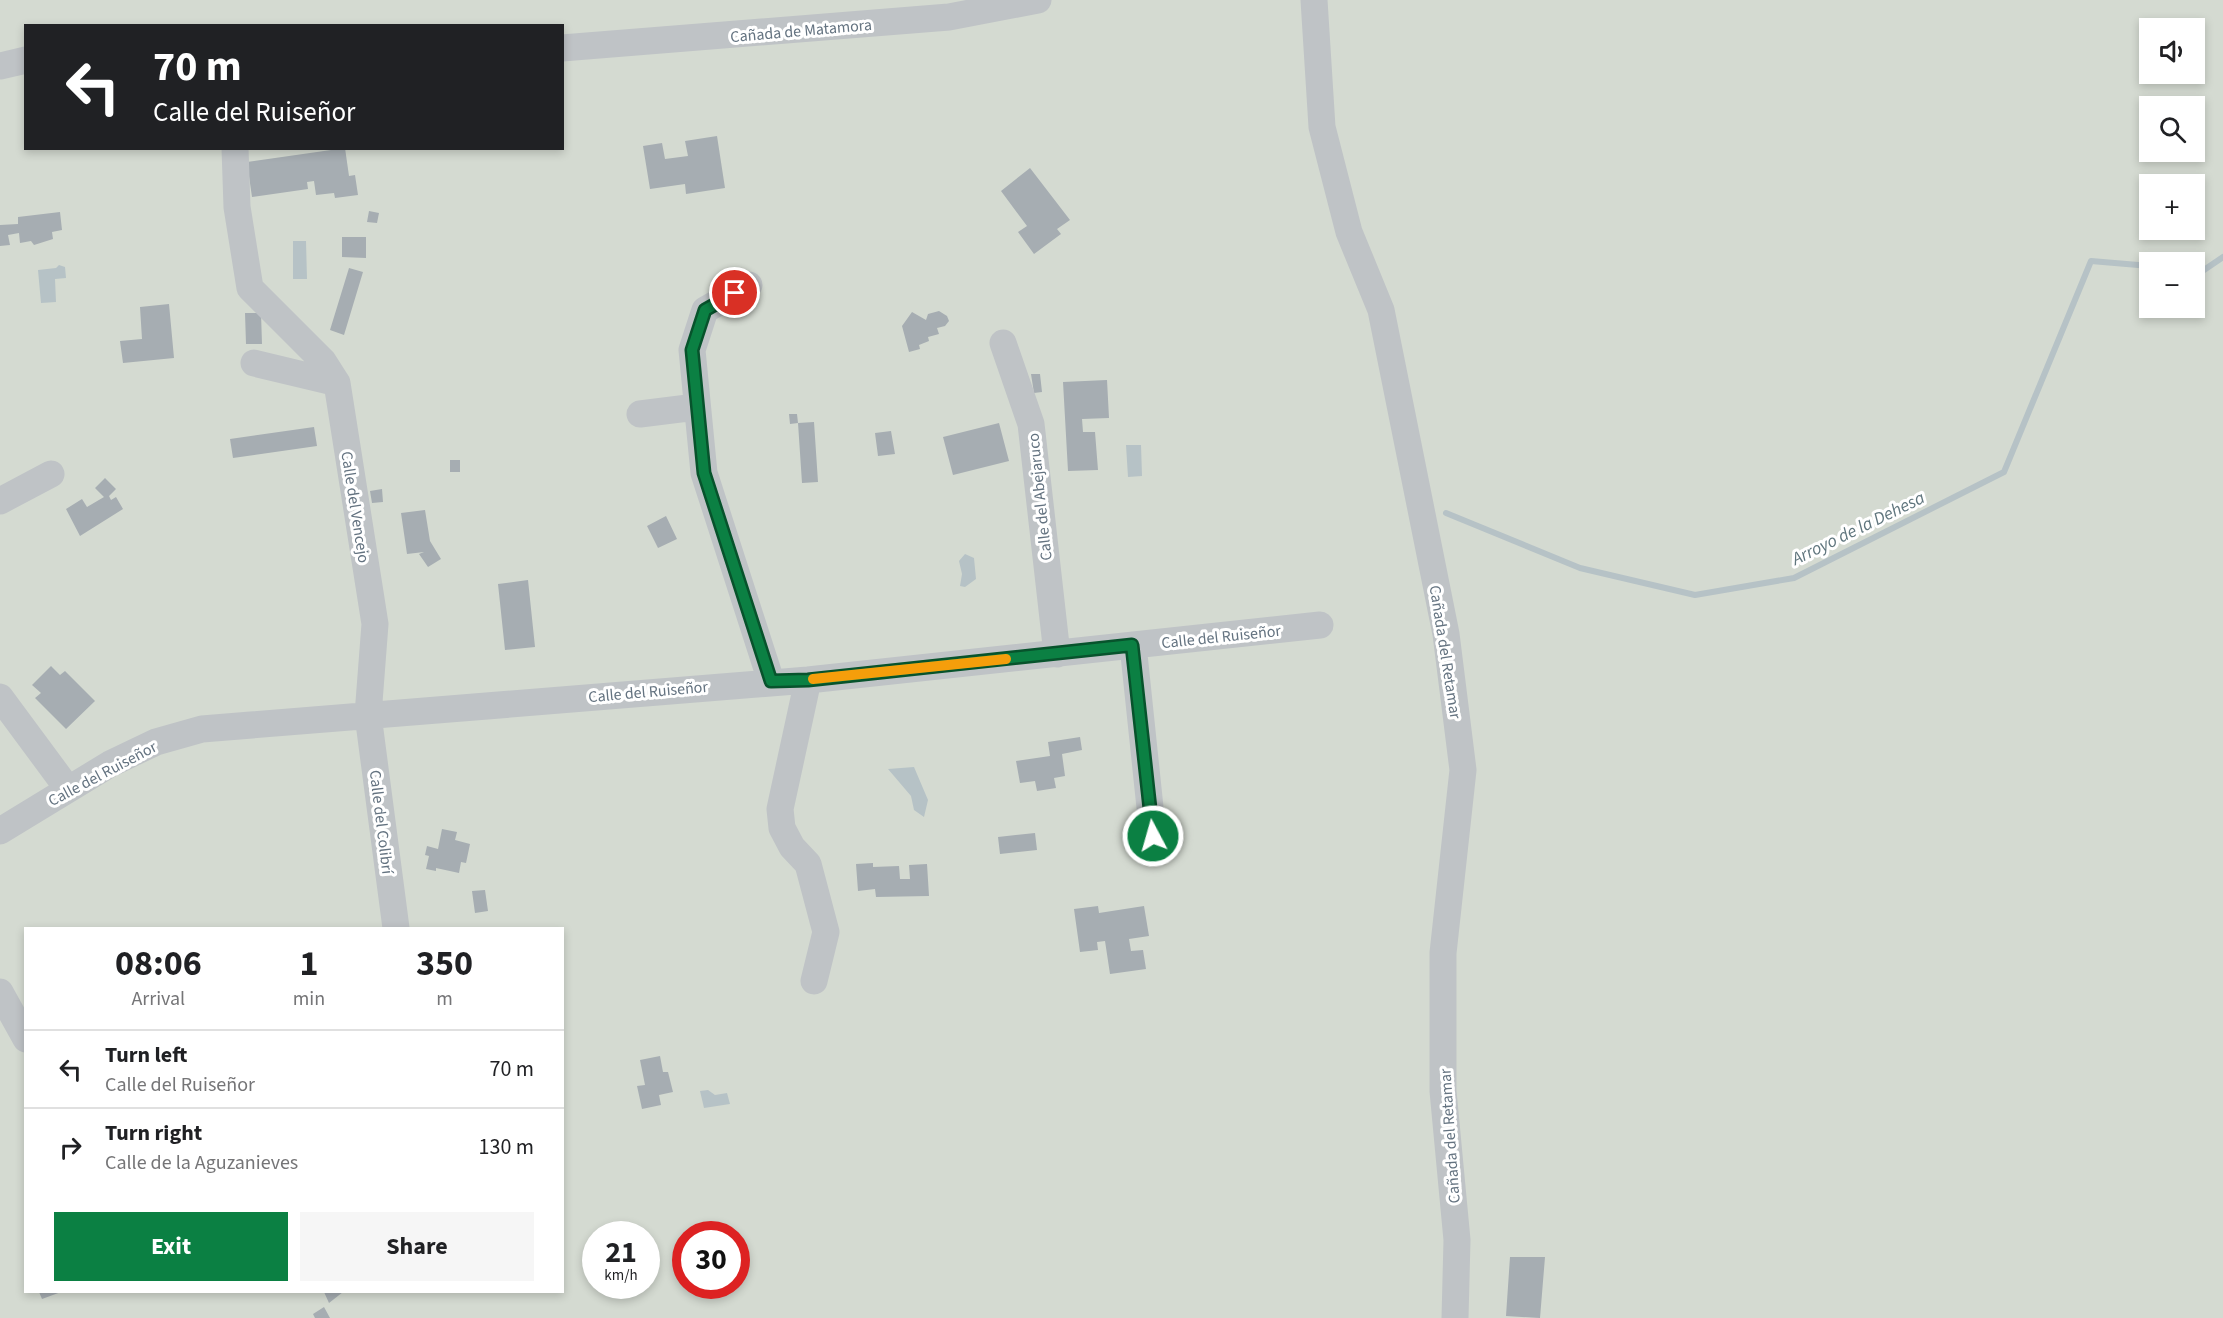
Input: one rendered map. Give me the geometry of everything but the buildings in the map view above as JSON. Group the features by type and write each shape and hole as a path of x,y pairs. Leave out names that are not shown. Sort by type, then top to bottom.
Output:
{"street":[{"name":"Cañada de Matamora","path":"564,48 949,17 1038,0"},
{"name":"Cañada del Retamar","path":"1314,0 1322,127 1349,232 1381,310 1446,634 1463,770 1443,953 1443,1091 1456,1240 1455,1318"},
{"path":"0,66 24,60"},
{"path":"235,150 237,207 250,288 323,361 337,383"},
{"path":"749,285 705,310 692,350 704,473 771,681"},
{"name":"Calle del Abejaruco","path":"1003,343 1030,424 1057,654"},
{"path":"254,363 337,383"},
{"name":"Calle del Vencejo","path":"337,383 375,624 368,715"},
{"path":"640,414 696,407"},
{"path":"0,501 51,474"},
{"name":"Calle del Ruiseñor","path":"0,831 68,789 156,742 202,729 771,681 808,680 1320,625"},
{"path":"1132,645 1153,836"},
{"path":"808,680 780,809 782,828 792,847 808,864 826,932 814,981"},
{"path":"0,697 68,789"},
{"name":"Calle del Colibrí","path":"368,715 396,927"},
{"path":"0,992 24,1035"}],"shaded area":[{"path":"0,0 2223,0 2223,1318 0,1318"},
{"path":"293,241 306,241 307,279 293,279"},
{"path":"59,265 65,267 66,278 55,279 56,302 41,303 38,270 56,268"},
{"path":"1126,445 1141,445 1142,476 1128,477"},
{"path":"965,554 974,558 976,579 965,587 960,586 962,574 959,561"},
{"path":"914,767 928,800 924,817 914,810 911,796 888,769"},
{"path":"708,1090 715,1095 727,1093 730,1104 704,1108 700,1091"}],"waterway":[{"name":"Arroyo de la Dehesa","path":"2205,269 2223,257"},
{"name":"Arroyo de la Dehesa","path":"1446,513 1580,568 1695,595 1794,578 2004,472 2091,261 2139,265"}],"slow traffic":[{"path":"813,679 1006,659"}],"route":[{"path":"735,293 705,310 692,350 696,407 704,473 771,681 808,680 1132,645 1153,836"}]}
